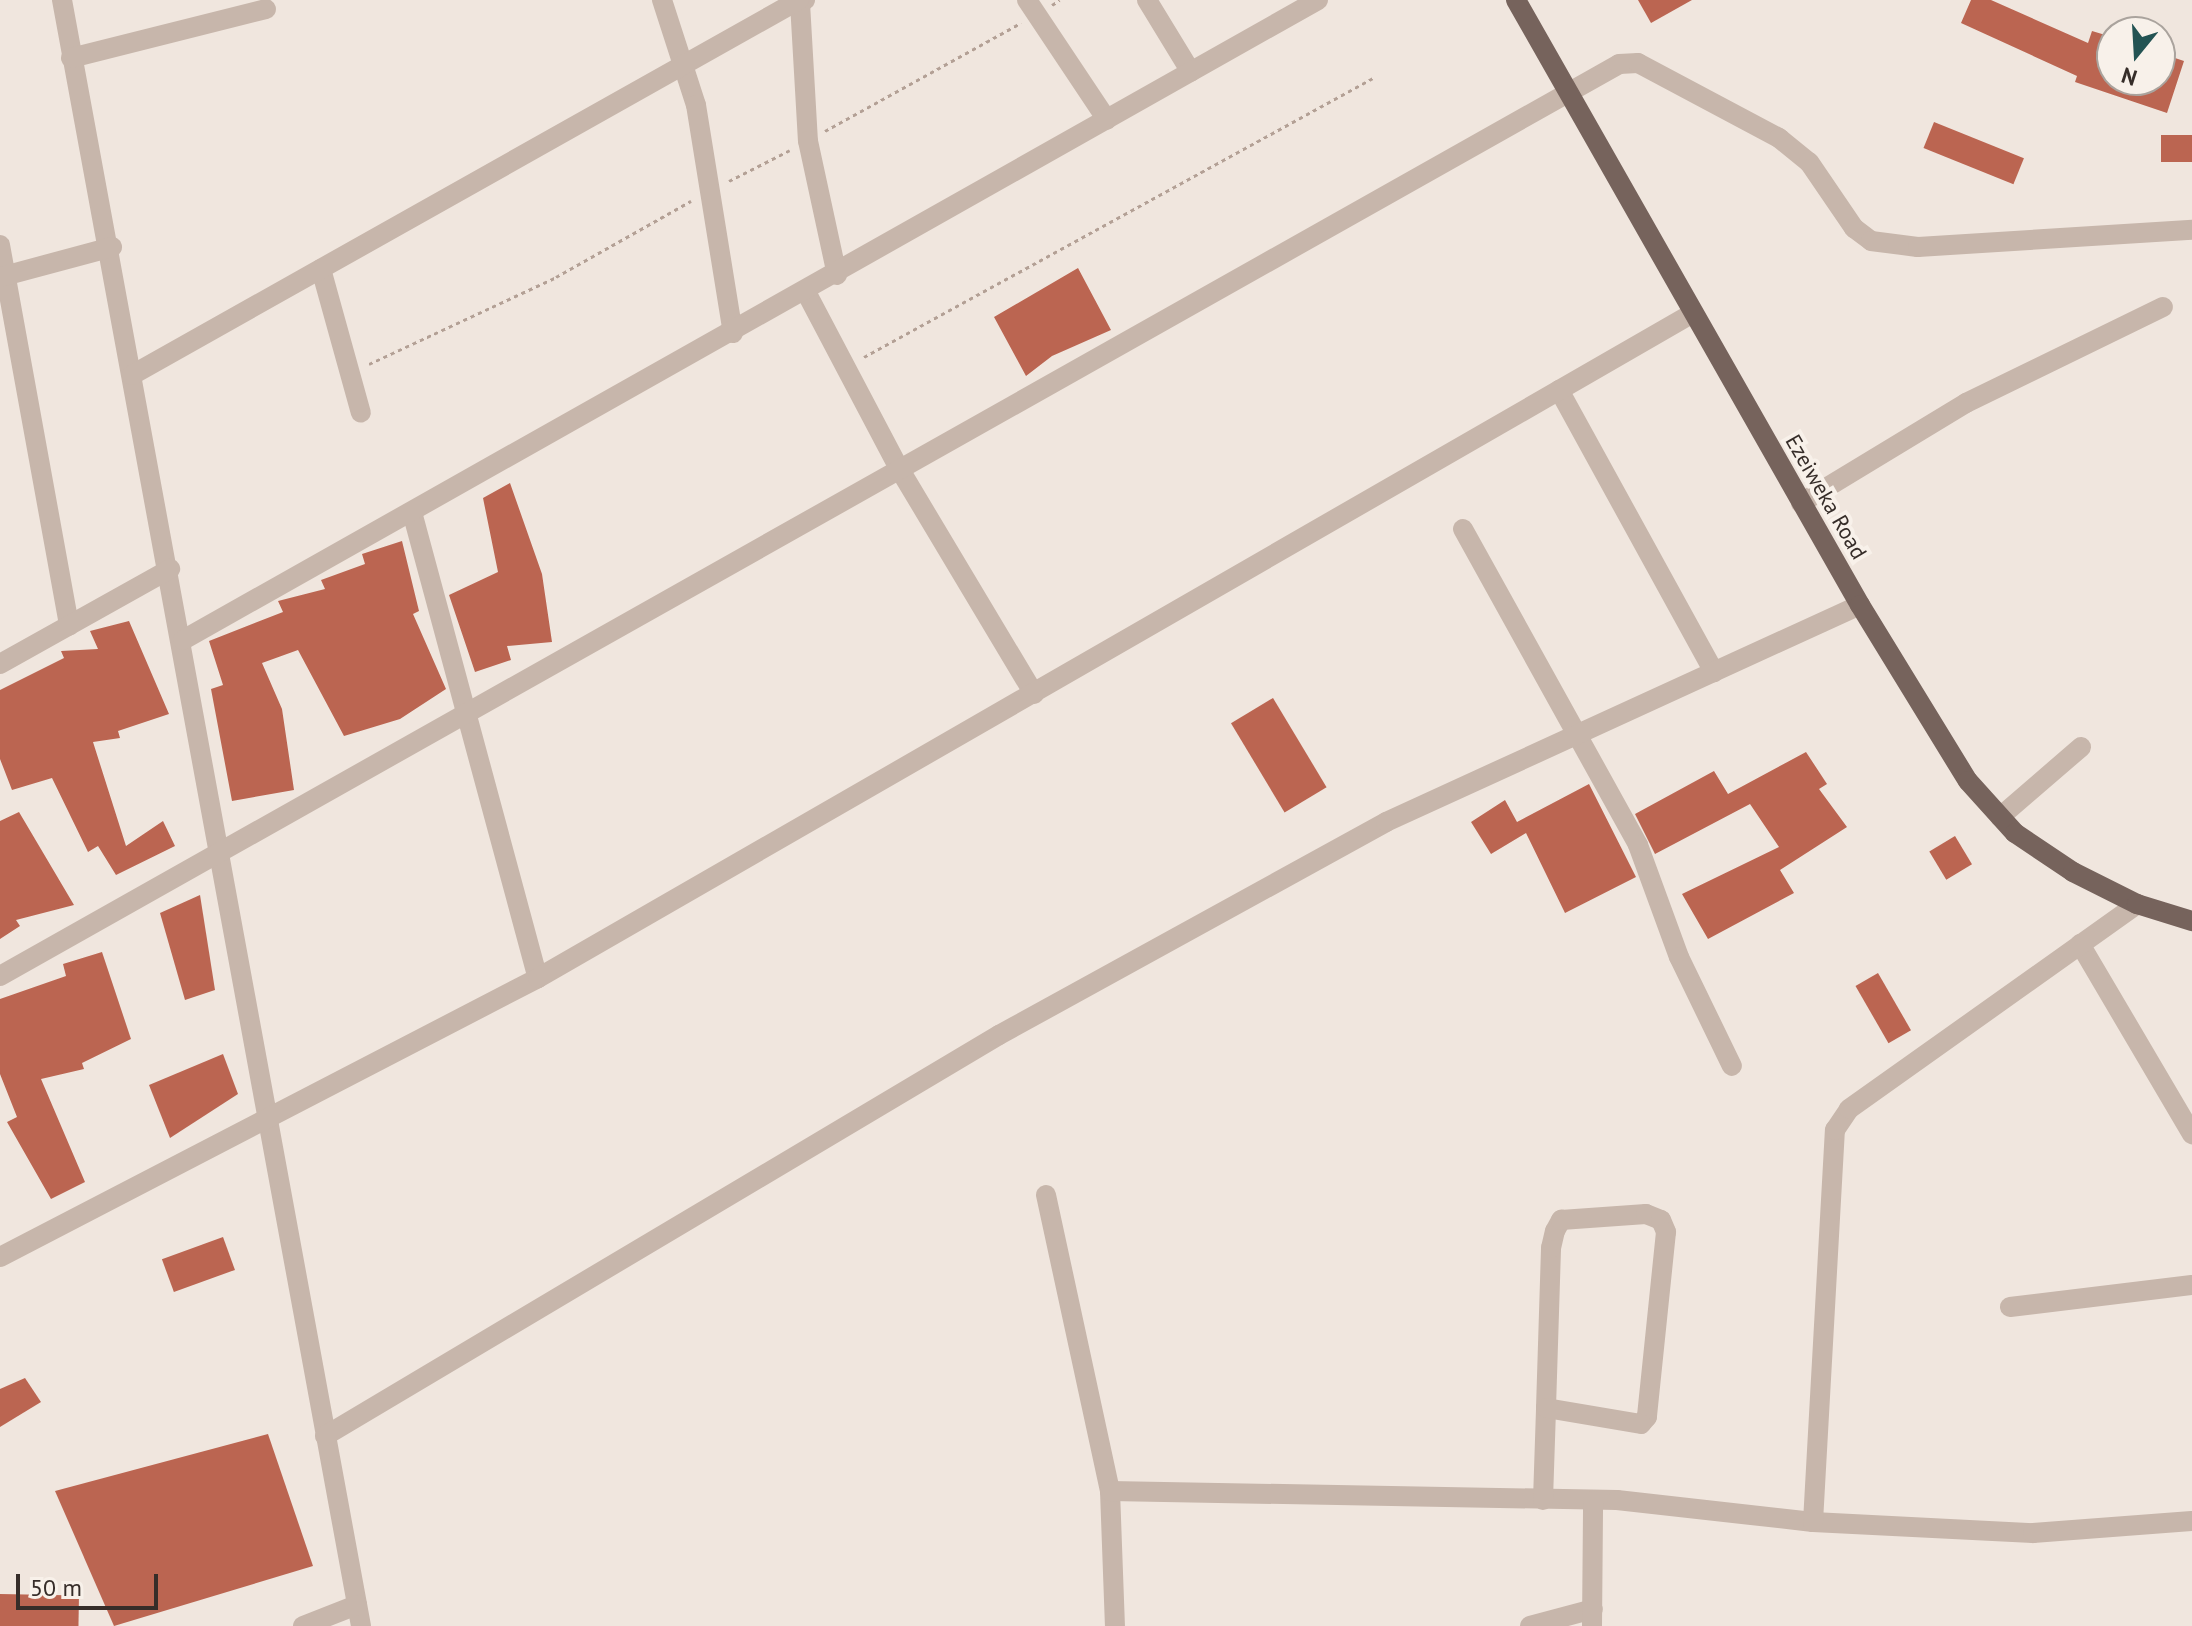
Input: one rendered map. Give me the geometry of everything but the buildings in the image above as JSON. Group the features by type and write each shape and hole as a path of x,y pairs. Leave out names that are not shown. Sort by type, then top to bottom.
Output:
{"main road":[{"name":"Ezeiweka Road","path":"1516,0 1569,88 1860,605 1968,781 2000,817 2073,872 2137,904 2192,921"}],"street":[{"path":"62,0 71,58 112,247 264,1115 361,1626"},
{"path":"662,0 696,105 733,333"},
{"path":"1027,0 1107,120"},
{"path":"1147,0 1191,72"},
{"path":"183,640 837,275 1191,72 1283,8 1318,0"},
{"path":"132,375 801,1 808,141 837,275"},
{"path":"71,58 266,9"},
{"path":"0,976 469,714 1569,88 1619,64 1638,63 1779,138 1809,162 1854,228 1871,241 1918,247 2192,230"},
{"path":"0,245 3,276 69,626"},
{"path":"3,276 112,247"},
{"path":"321,269 361,413"},
{"path":"806,292 900,470 1034,694"},
{"path":"1801,503 1966,403 2163,307"},
{"path":"0,1257 264,1115 538,978 1693,313"},
{"path":"1559,390 1714,672"},
{"path":"412,512 538,978"},
{"path":"1463,529 1580,733 1638,845 1679,957 1732,1066"},
{"path":"0,664 170,569"},
{"path":"325,1436 999,1035 1386,822 1860,605"},
{"path":"2000,817 2081,747"},
{"path":"1813,1522 1835,1130 1849,1109 2137,904"},
{"path":"2080,944 2192,1134"},
{"path":"1046,1195 1110,1491 1115,1626"},
{"path":"1543,1500 1551,1248 1561,1220 1646,1214 1661,1220 1666,1232 1647,1417 1641,1424 1546,1408"},
{"path":"2010,1307 2192,1285"},
{"path":"1110,1491 1593,1501 1813,1522 2033,1533 2192,1521"},
{"path":"1530,1626 1592,1617 1593,1501"},
{"path":"303,1626 357,1605"}],"path":[{"path":"846,367 1373,78"}]}
